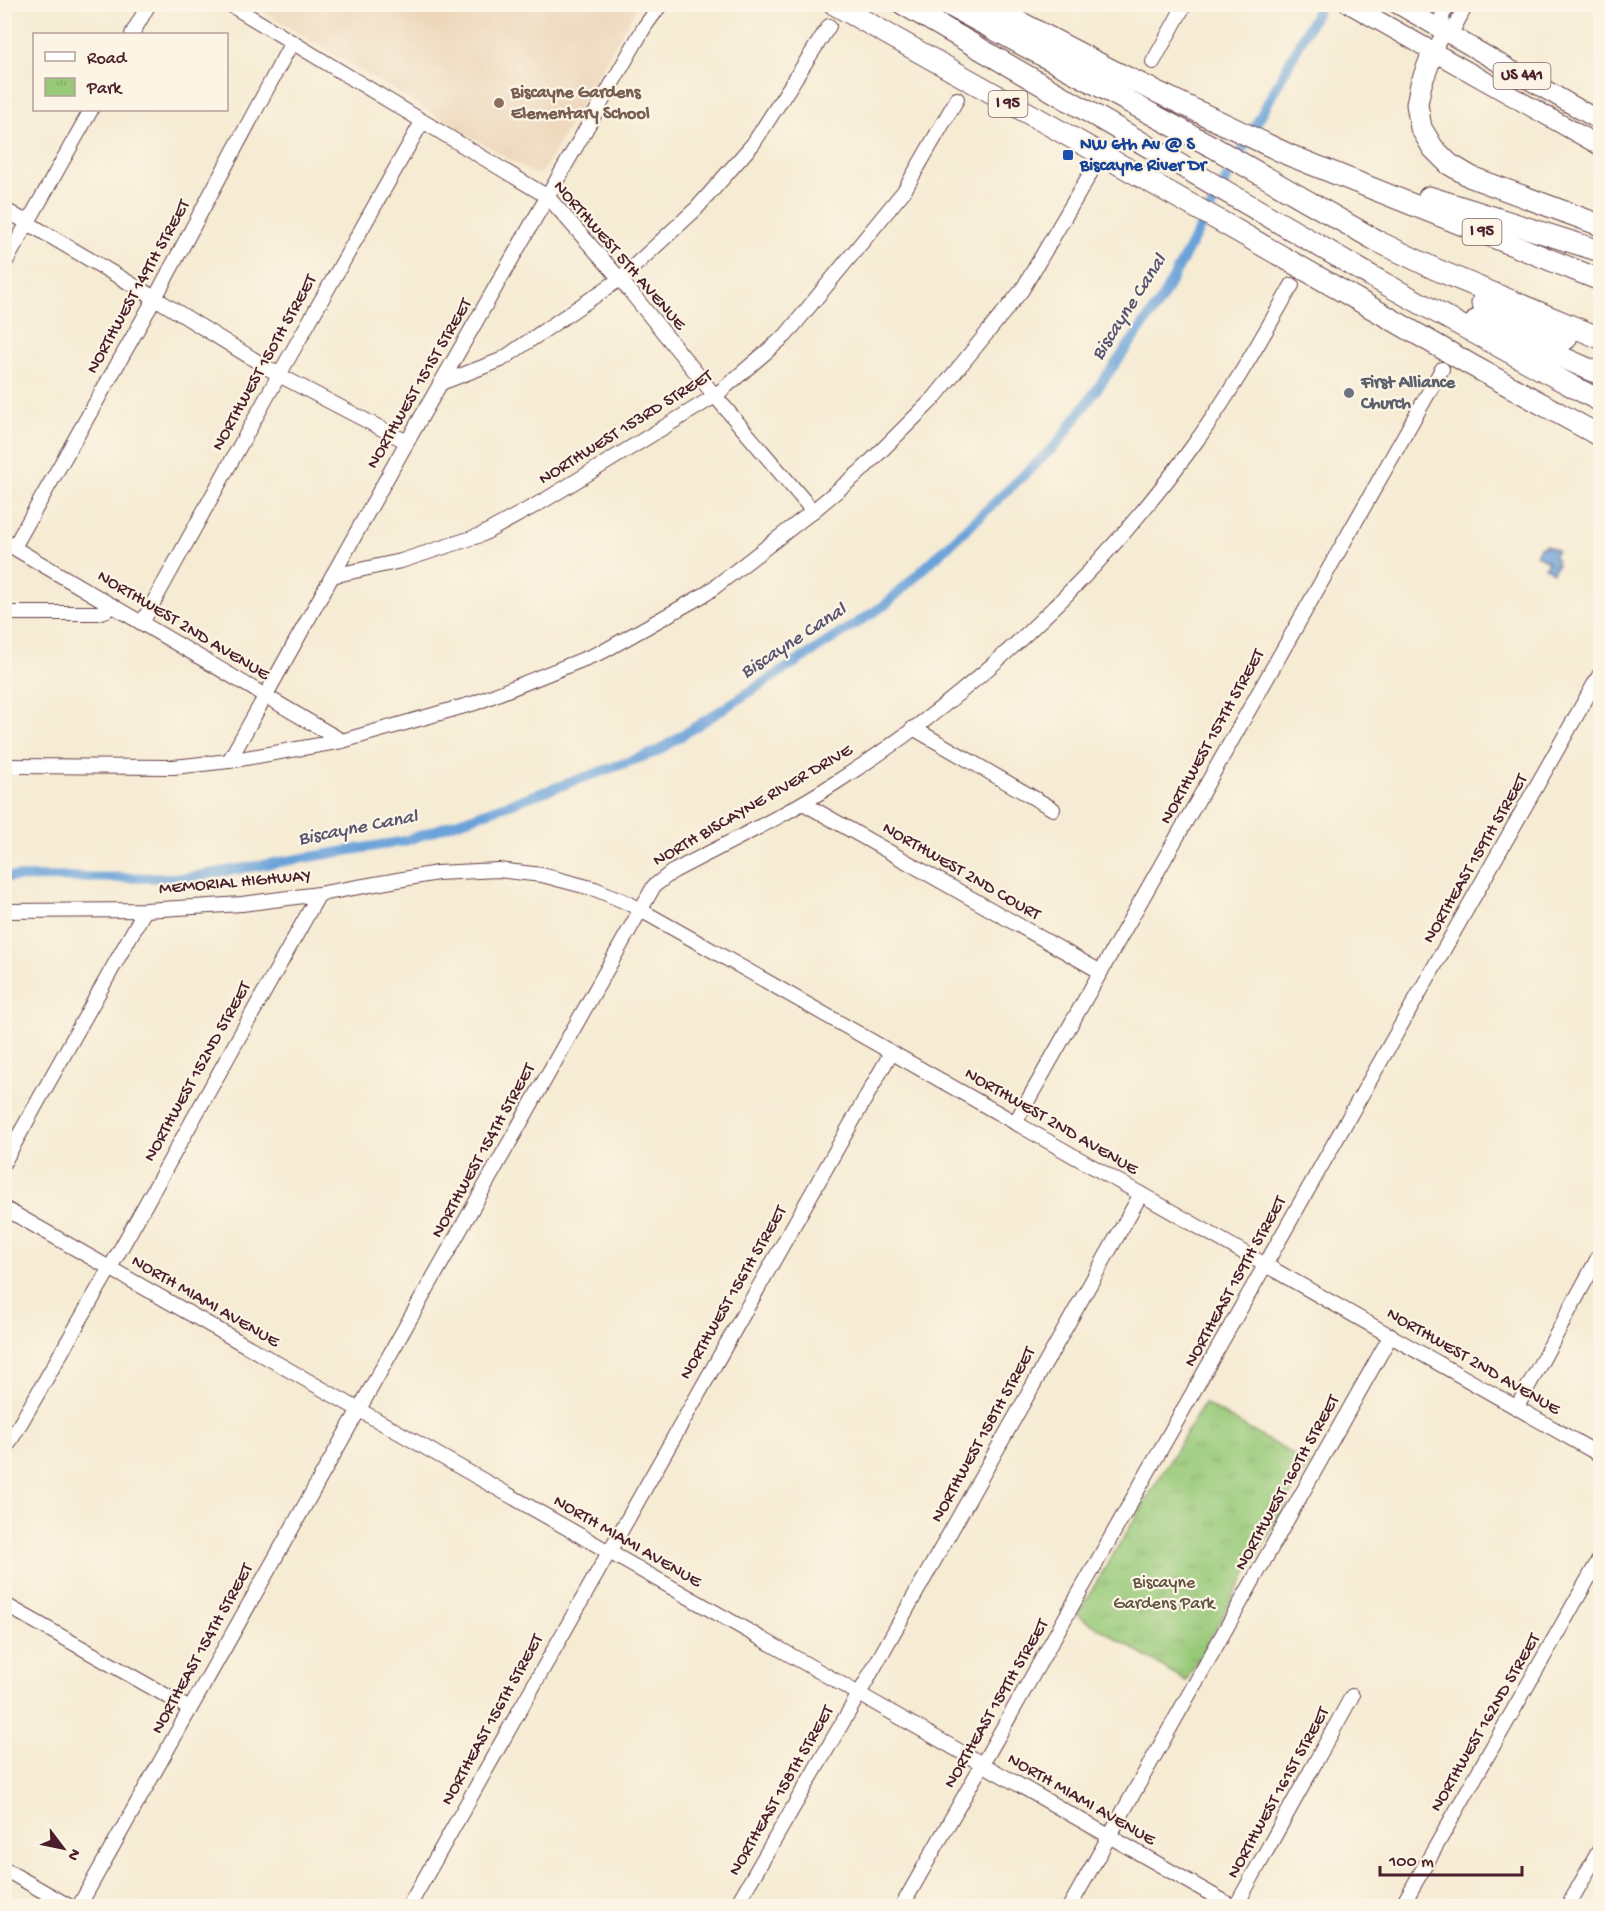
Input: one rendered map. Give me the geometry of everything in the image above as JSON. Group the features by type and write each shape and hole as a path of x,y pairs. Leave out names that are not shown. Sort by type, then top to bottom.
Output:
{"highway":[{"name":"I 95","path":"834,4 1227,225 1294,275 1473,366 1600,436"},
{"path":"903,4 1385,277 1600,374"},
{"path":"911,4 1199,173"},
{"path":"947,4 1213,147 1377,241 1447,287 1519,321 1600,352"},
{"name":"I 95","path":"985,4 1113,71 1289,155 1600,280"},
{"path":"1433,52 1421,84 1417,104 1421,128 1433,148 1449,164 1471,177 1600,225"},
{"path":"1364,184 1396,186 1600,251"},
{"path":"1243,198 1378,280 1600,402"},
{"path":"1377,241 1435,269 1600,338"},
{"path":"1294,275 1314,269 1404,320 1522,379 1576,398 1600,402"},
{"path":"1455,310 1600,362"}],"main road":[{"name":"US 441","path":"1349,4 1600,146"},
{"name":"US 441","path":"1396,4 1600,121"}],"street":[{"path":"133,33 149,4"},
{"name":"NORTHWEST 5TH AVENUE","path":"229,4 548,197 620,279 813,511"},
{"name":"NORTHWEST 151ST STREET","path":"645,26 654,4"},
{"name":"NORTHWEST 151ST STREET","path":"229,761 406,442 645,26 661,4"},
{"path":"1153,62 1185,4"},
{"path":"1433,52 1444,32 1442,16 1449,4"},
{"path":"1444,32 1454,28 1464,11 1461,4"},
{"path":"441,383 501,360 620,279 696,209 753,144 829,26"},
{"name":"NORTHWEST 149TH STREET","path":"9,545 155,298 292,42"},
{"name":"NORTHWEST 153RD STREET","path":"332,576 401,561 481,535 545,500 715,396 786,335 904,191 957,99"},
{"path":"4,265 89,111"},
{"name":"NORTHWEST 150TH STREET","path":"142,622 422,122"},
{"path":"4,766 174,767 229,761 342,741 475,703 603,651 707,593 861,471 934,398 1022,290 1090,174"},
{"path":"4,209 155,298 279,375 406,442"},
{"name":"NORTH BISCAYNE RIVER DRIVE","path":"640,910 654,886 666,876 803,803 852,772 966,687 1023,637 1119,537 1166,481 1205,429 1227,395 1294,275"},
{"name":"NORTHWEST 157TH STREET","path":"1016,1122 1442,369"},
{"name":"NORTHWEST 2ND AVENUE","path":"9,545 342,741"},
{"path":"4,613 98,613 106,610 111,604"},
{"name":"NORTHEAST 159TH STREET","path":"902,1906 1600,674"},
{"path":"913,728 1053,809"},
{"name":"NORTHWEST 2ND COURT","path":"803,803 1101,972"},
{"name":"NORTHWEST 2ND AVENUE","path":"466,870 498,870 542,875 594,889 640,910 1600,1455"},
{"name":"MEMORIAL HIGHWAY","path":"4,911 145,910 242,904 466,870"},
{"name":"NORTHWEST 152ND STREET","path":"4,1452 110,1268 319,894"},
{"path":"4,1162 145,910"},
{"name":"NORTHWEST 154TH STREET","path":"360,1410 640,910"},
{"name":"NORTHWEST 156TH STREET","path":"609,1552 891,1053"},
{"name":"NORTHWEST 158TH STREET","path":"858,1694 1142,1194"},
{"name":"NORTH MIAMI AVENUE","path":"4,1208 1234,1906"},
{"path":"1516,1407 1600,1254"},
{"name":"NORTHWEST 160TH STREET","path":"1070,1906 1391,1335"},
{"name":"NORTHEAST 154TH STREET","path":"79,1906 360,1410"},
{"name":"NORTHEAST 156TH STREET","path":"409,1906 609,1552"},
{"name":"NORTHWEST 162ND STREET","path":"1402,1906 1600,1558"},
{"path":"4,1604 190,1709"},
{"name":"NORTHEAST 158TH STREET","path":"736,1906 858,1694"},
{"name":"NORTHWEST 161ST STREET","path":"1234,1906 1352,1696"},
{"path":"1568,1906 1600,1849"},
{"path":"4,1869 69,1906"}],"shaded area":[{"name":"Biscayne Gardens Elementary School","path":"251,5 638,5 544,169 540,174 534,174"}],"green space":[{"name":"Biscayne Gardens Park","path":"1204,1403 1309,1464 1186,1681 1077,1615"}],"water":[{"path":"1545,544 1557,550 1553,557 1557,559 1555,563 1558,564 1553,572 1545,567 1548,561 1536,555 1541,546 1544,547"}],"waterway":[{"name":"Biscayne Canal","path":"4,877 185,878 405,841 656,752 885,605 1057,444 1160,302 1321,4"}],"place":[{"name":"Biscayne Gardens Elementary School","path":"499,103"},
{"name":"NW 6th Av @ S Biscayne River Dr","path":"1068,155"},
{"name":"First Alliance Church","path":"1349,393"}]}
